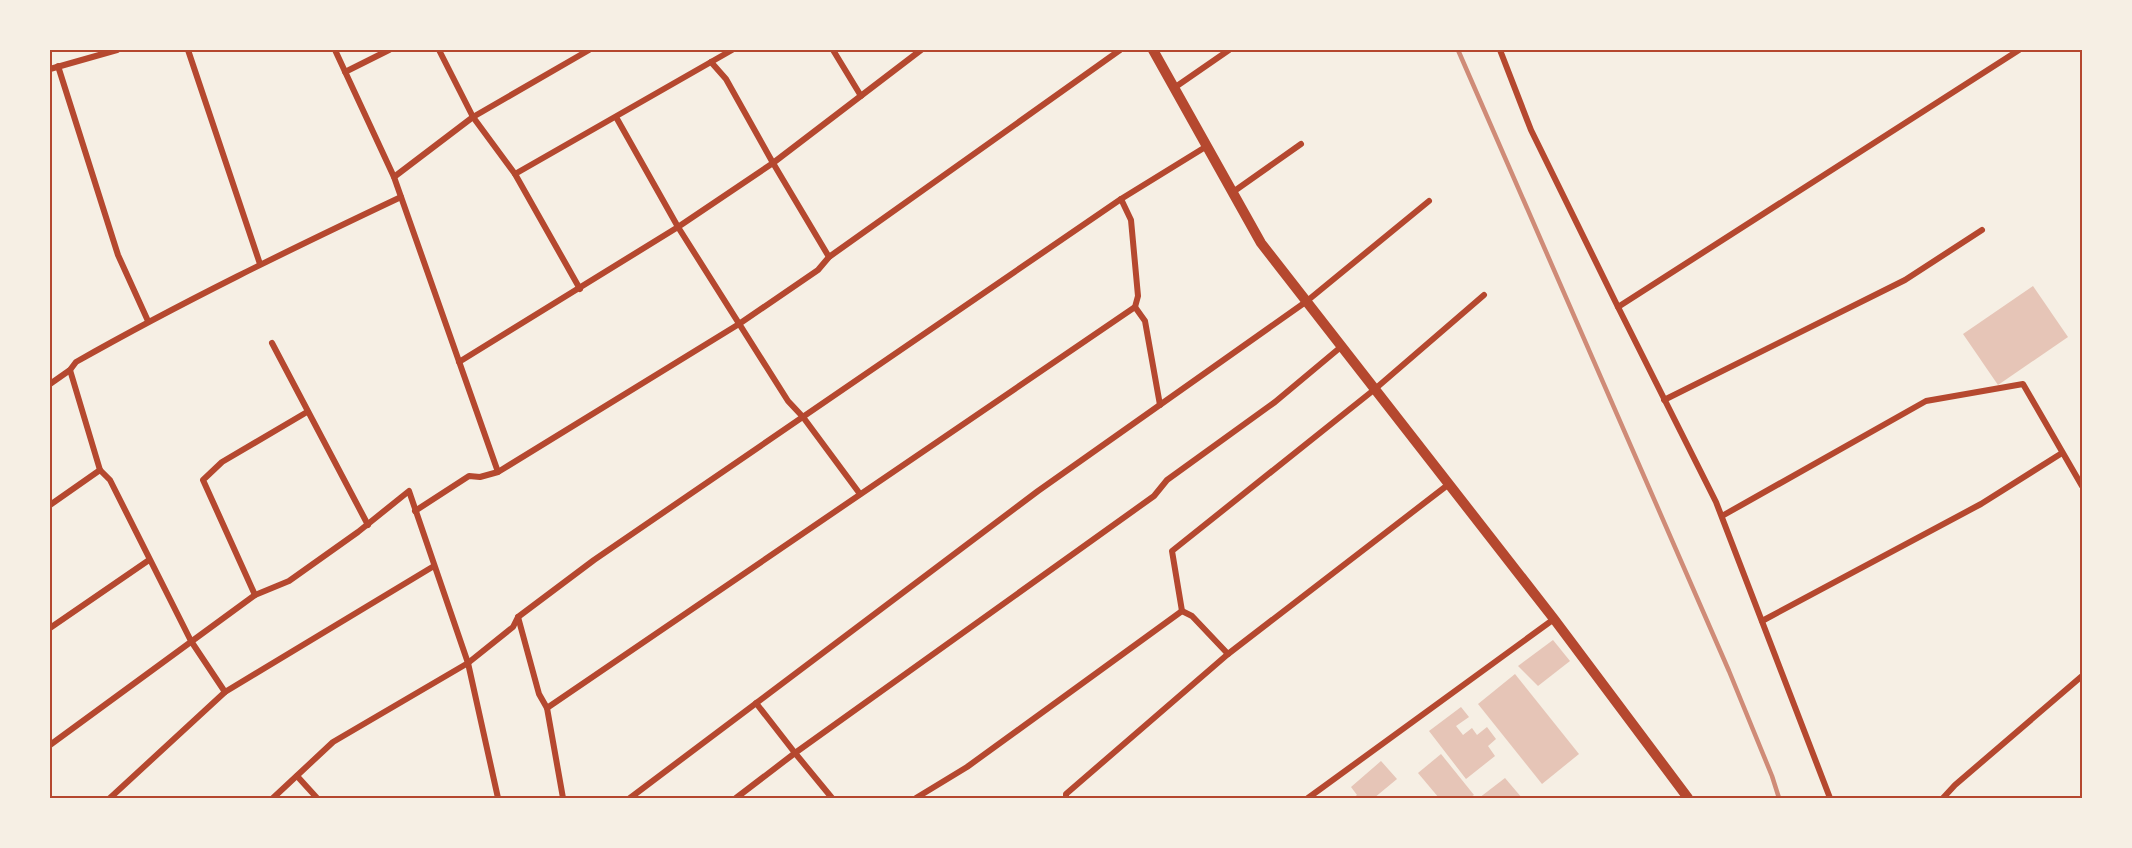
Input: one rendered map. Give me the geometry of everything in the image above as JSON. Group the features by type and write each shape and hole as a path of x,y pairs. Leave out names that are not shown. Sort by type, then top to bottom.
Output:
{"street":[{"path":"50,69 117,50"},
{"path":"188,50 260,264"},
{"path":"335,50 394,177 498,472"},
{"path":"345,72 389,50"},
{"path":"439,50 473,117 515,174 580,289"},
{"path":"394,177 473,117 589,50"},
{"path":"515,174 732,50"},
{"path":"833,50 861,96"},
{"path":"459,362 678,227 773,163 921,50"},
{"path":"415,511 469,476 480,477 498,472 739,324 818,270 829,257 1120,50"},
{"path":"1153,50 1261,243 1554,619 1688,798"},
{"path":"1174,88 1229,50"},
{"path":"1500,50 1531,130 1722,516 1830,798"},
{"path":"1618,307 2019,50"},
{"path":"711,62 726,79 829,257"},
{"path":"58,66 118,255 148,321"},
{"path":"616,117 678,227 788,401 803,417 860,494"},
{"path":"1233,192 1301,144"},
{"path":"273,798 333,742 468,663 513,627 518,617 594,560 1121,199 1207,146"},
{"path":"50,384 70,370 76,362 148,321 260,264 401,197"},
{"path":"547,708 1135,307 1138,296 1131,220 1121,199"},
{"path":"630,798 1038,491 1307,301 1429,201"},
{"path":"1664,400 1905,280 1982,230"},
{"path":"1182,611 1172,551 1376,389 1484,296"},
{"path":"1135,307 1145,321 1160,405"},
{"path":"272,343 368,525"},
{"path":"736,798 795,753 1154,496 1167,480 1275,402 1342,346"},
{"path":"70,370 99,470 110,480 191,641 225,692"},
{"path":"1722,516 1926,401 2023,384 2082,486"},
{"path":"255,595 203,480 222,462 307,412"},
{"path":"1762,621 1981,504 2062,453"},
{"path":"50,505 99,470"},
{"path":"1066,798 1066,794 1228,654 1449,483"},
{"path":"50,745 255,595 289,581 368,525 409,491 468,663 498,798"},
{"path":"50,628 150,560"},
{"path":"110,798 225,692 435,566"},
{"path":"1182,611 1192,616 1228,654"},
{"path":"916,798 967,766 1182,611"},
{"path":"518,617 539,694 547,708 563,798"},
{"path":"1308,798 1554,619"},
{"path":"1942,798 2082,676"},
{"path":"756,703 832,798"},
{"path":"297,776 316,798"}],"building":[{"path":"2033,286 2068,337 1998,385 1963,334"},
{"path":"1553,640 1570,661 1538,686 1518,666"},
{"path":"1515,674 1579,754 1542,784 1478,704"},
{"path":"1461,707 1469,717 1456,726 1463,735 1472,728 1477,735 1487,727 1496,739 1488,746 1495,756 1466,779 1429,731"},
{"path":"1441,754 1474,795 1469,798 1439,798 1418,773"},
{"path":"1381,761 1397,779 1374,798 1353,798 1357,795 1351,787"},
{"path":"1505,778 1522,798 1479,798"}],"railway":[{"path":"1458,50 1729,671 1779,798"}]}
